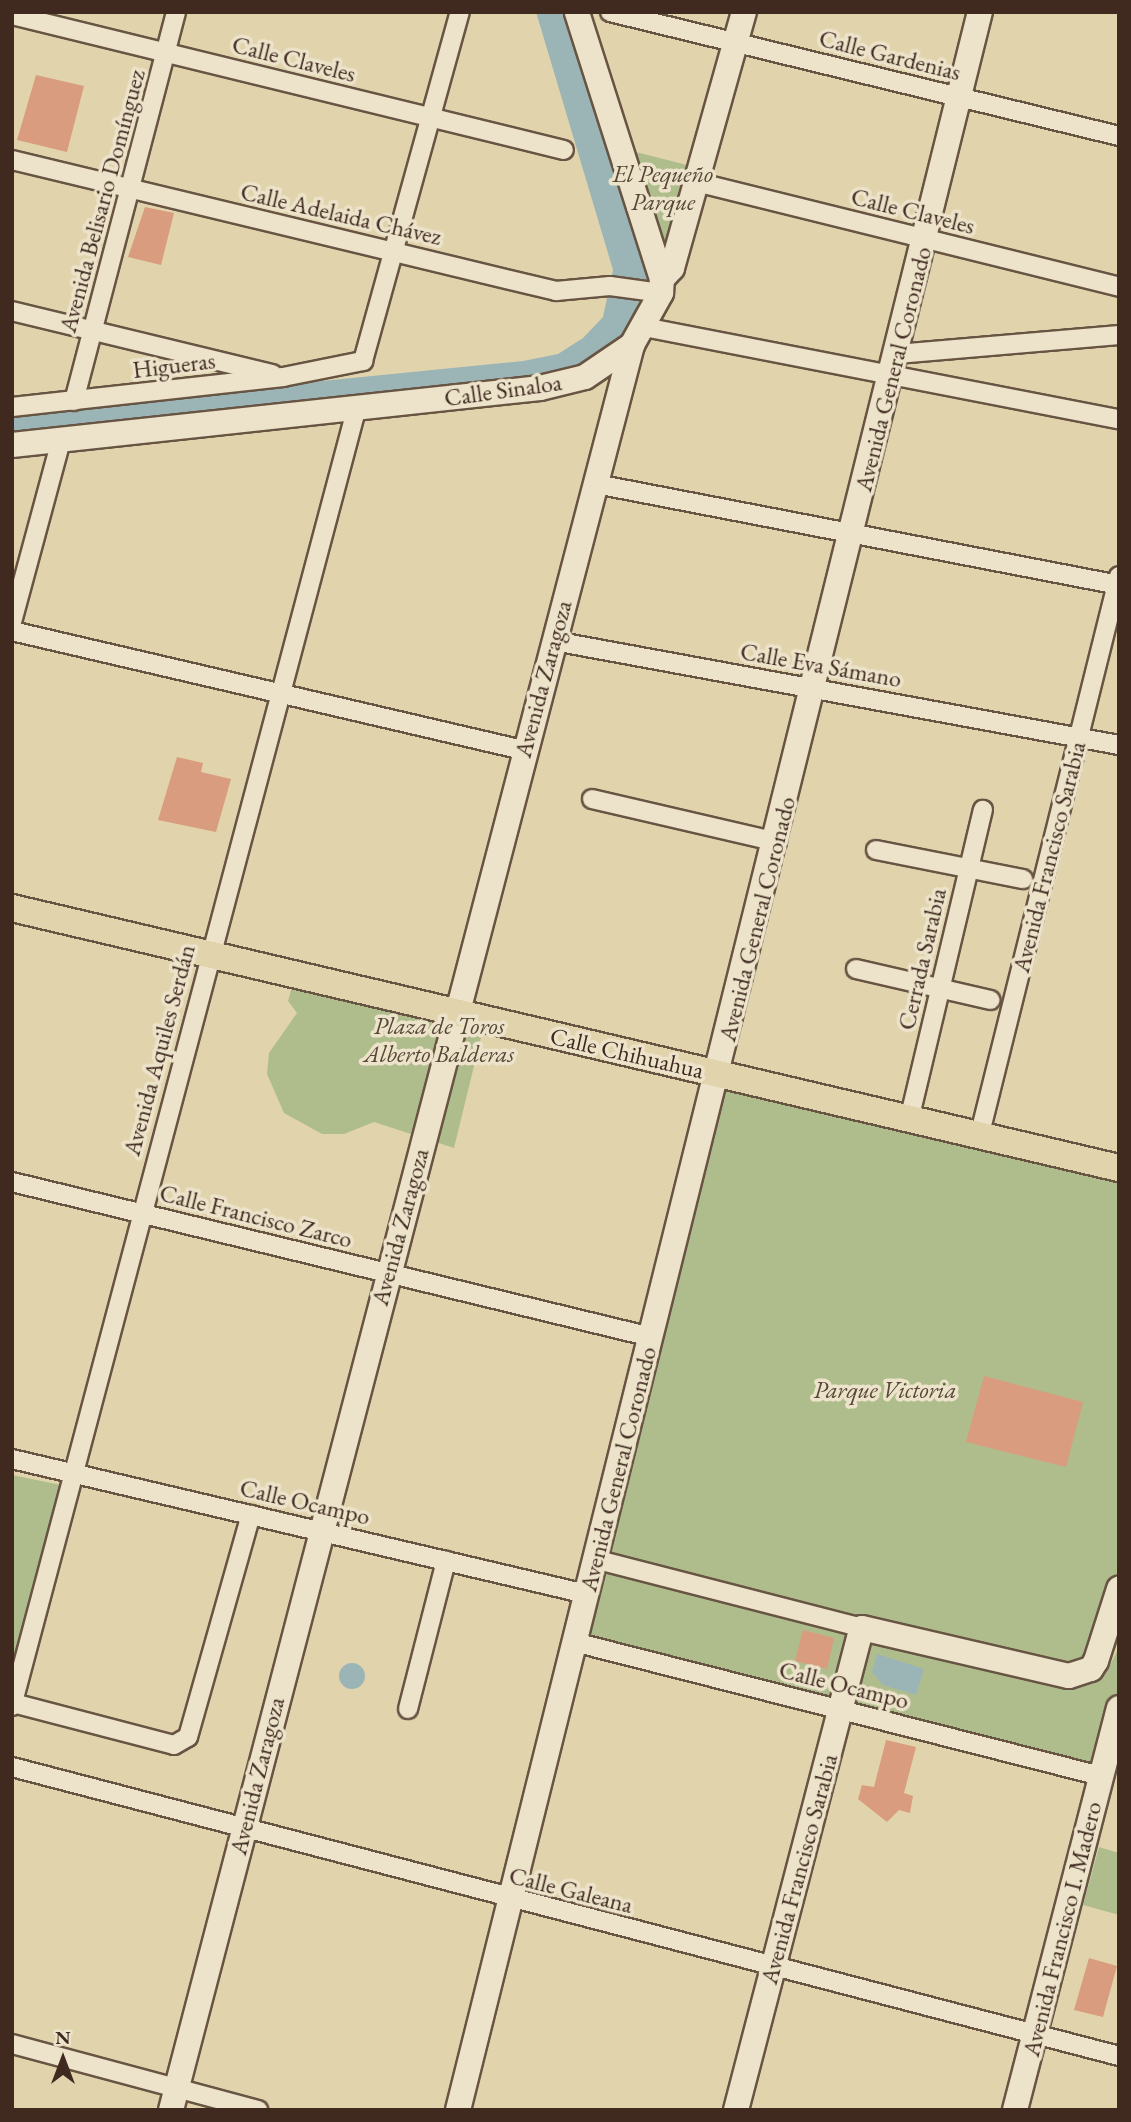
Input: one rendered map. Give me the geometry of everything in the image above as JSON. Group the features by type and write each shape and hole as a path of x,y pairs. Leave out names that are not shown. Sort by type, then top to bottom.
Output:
{"main road":[{"name":"Calle Chihuahua","path":"12,908 1119,1168"}],"street":[{"name":"Avenida Belisario Domínguez","path":"74,401 176,12"},
{"path":"396,252 460,12"},
{"path":"577,12 657,288"},
{"name":"Calle Gardenias","path":"610,12 1119,136"},
{"path":"657,288 672,268 744,12"},
{"name":"Avenida General Coronado","path":"458,2110 508,1899 586,1594 598,1560 651,1337 777,842 980,12"},
{"name":"Calle Claveles","path":"12,15 564,150"},
{"name":"Calle Adelaida Chávez","path":"12,160 556,291 610,286 657,288"},
{"name":"Calle Claveles","path":"696,182 1119,287"},
{"name":"Higueras","path":"12,407 342,369 370,350 396,252"},
{"name":"Calle Sinaloa","path":"12,445 540,388 584,377 638,336 657,288"},
{"path":"12,311 282,377"},
{"path":"895,365 1119,335"},
{"path":"638,336 895,365 1119,419"},
{"name":"Avenida Zaragoza","path":"174,2099 523,750 638,336"},
{"name":"Avenida Aquiles Serdán","path":"13,1705 70,1473 357,407"},
{"path":"12,622 61,440"},
{"path":"596,484 1118,582"},
{"name":"Avenida Francisco Sarabia","path":"979,1137 1118,582"},
{"path":"12,631 523,750"},
{"name":"Calle Eva Sámano","path":"554,641 1119,745"},
{"path":"592,799 777,842"},
{"name":"Cerrada Sarabia","path":"909,1120 982,810"},
{"path":"876,850 1023,880"},
{"path":"856,969 990,1000"},
{"name":"Calle Francisco Zarco","path":"12,1182 651,1337"},
{"name":"Calle Ocampo","path":"12,1459 586,1594"},
{"path":"13,1705 174,1745 188,1737 251,1515"},
{"path":"598,1560 862,1628 1069,1676 1091,1670 1119,1589"},
{"path":"408,1709 446,1561"},
{"name":"Avenida Francisco Sarabia","path":"736,2110 862,1628"},
{"name":"Calle Ocampo","path":"574,1642 1101,1776"},
{"name":"Avenida Francisco I. Madero","path":"1016,2110 1118,1712"},
{"name":"Calle Galeana","path":"12,1767 508,1899 1119,2056"},
{"path":"12,2044 174,2099 258,2110"}],"green space":[{"name":"El Pequeño Parque","path":"620,148 699,168 664,279"},
{"name":"Plaza de Toros Alberto Balderas","path":"298,966 488,1009 454,1148 374,1122 344,1134 322,1134 284,1113 267,1074 269,1053 297,1013 288,1001"},
{"name":"Parque Victoria","path":"722,1072 1119,1168 1119,1639 1105,1675 1119,1647 1119,1728 1109,1776 581,1642"},
{"path":"12,1475 66,1486 21,1658 12,1658"},
{"path":"1099,1847 1119,1853 1119,1915 1083,1905"}],"water":[{"path":"536,12 571,12 650,276 620,345 565,378 12,440 12,412 523,361 558,354 583,338 603,317 613,270"},
{"path":"877,1654 924,1669 916,1695 883,1685 872,1672"},
{"path":"352,1663 361,1667 365,1676 361,1685 352,1689 343,1685 339,1676 343,1667"}],"building":[{"path":"36,75 84,86 67,152 17,140"},
{"path":"145,207 174,213 161,265 128,257"},
{"path":"177,757 203,763 201,772 231,779 216,832 158,820"},
{"path":"984,1376 1083,1402 1066,1467 966,1442"},
{"path":"803,1630 834,1638 827,1669 795,1661"},
{"path":"886,1740 916,1747 904,1793 913,1796 910,1813 899,1810 887,1822 858,1799 862,1785 874,1787"},
{"path":"1089,1958 1117,1966 1103,2017 1074,2010"}]}
